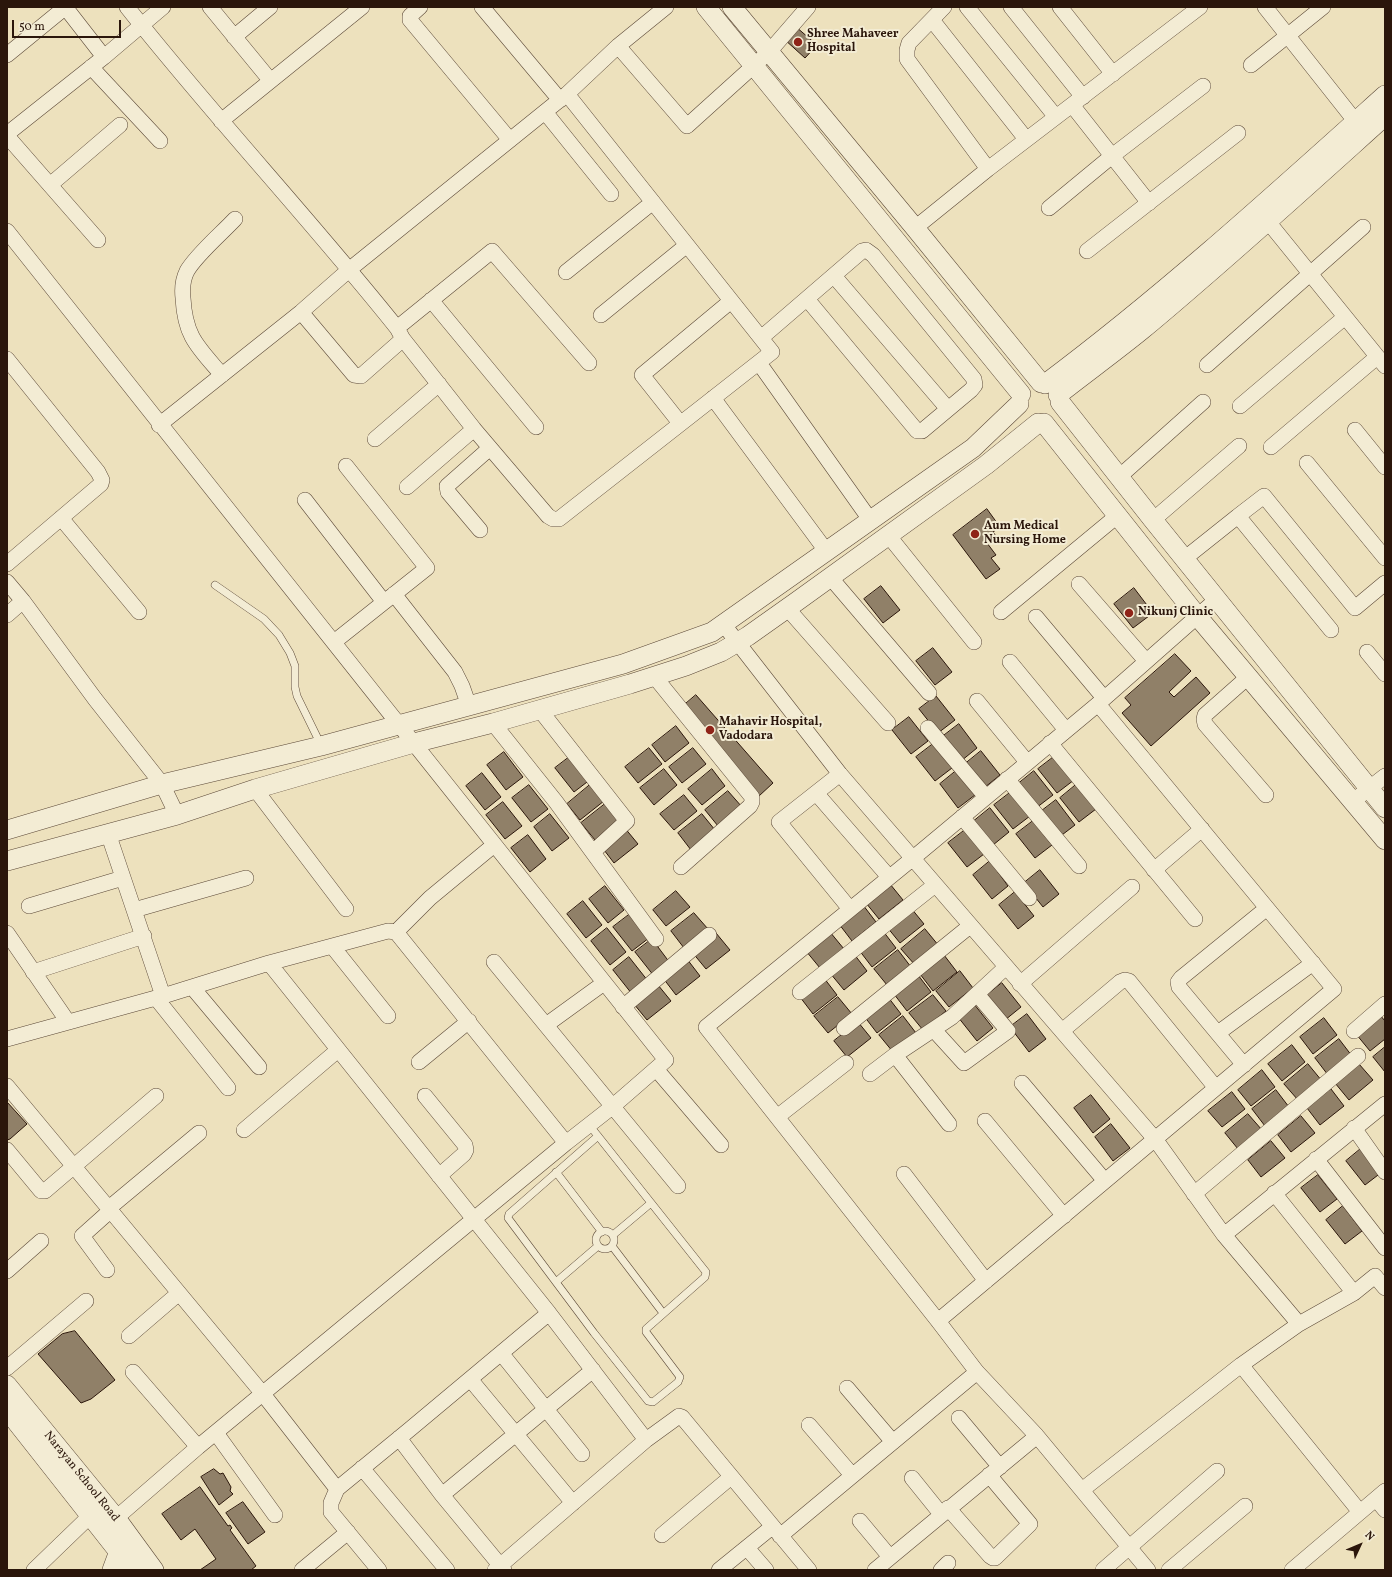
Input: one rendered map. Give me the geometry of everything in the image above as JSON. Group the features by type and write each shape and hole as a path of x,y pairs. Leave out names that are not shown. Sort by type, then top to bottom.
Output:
{"street":[{"path":"127,7 221,121 350,269 474,429 553,520 559,519 772,352 653,202 563,97 482,7"},
{"path":"98,240 7,135 104,58 163,7"},
{"path":"210,7 270,80"},
{"path":"234,37 270,7"},
{"path":"420,7 410,16 410,20 510,140"},
{"path":"159,425 301,312 350,269 545,112 618,46 666,7"},
{"path":"706,7 755,65 1020,399 1022,412 1026,418 1041,423 1164,572 1198,617 1385,840"},
{"path":"732,7 1051,391 1184,559 1385,808"},
{"path":"618,46 686,126 769,52 808,7"},
{"path":"944,7 909,43 907,59 988,169"},
{"path":"967,7 1056,117"},
{"path":"1011,7 1078,101 1112,156 1149,202"},
{"path":"1060,7 1113,74"},
{"path":"915,228 1026,139 1200,7"},
{"path":"1265,7 1356,122"},
{"path":"1251,65 1323,7"},
{"path":"7,55 62,10 66,9 104,58"},
{"path":"221,121 357,9"},
{"path":"932,20 1026,139"},
{"path":"91,67 160,141"},
{"path":"1048,208 1112,156 1203,86"},
{"path":"1263,215 1385,95"},
{"path":"545,112 611,194"},
{"path":"1051,391 1130,317 1263,215 1333,165 1385,116"},
{"path":"50,186 120,125"},
{"path":"1087,251 1238,133"},
{"path":"566,272 653,202"},
{"path":"1263,215 1381,361 1271,447"},
{"path":"222,375 196,345 190,335 185,320 182,289 184,279 192,264 235,219"},
{"path":"1207,365 1364,227"},
{"path":"7,231 159,425 400,724 494,845 666,1060 612,1107 594,1130 566,1143 198,1447 109,1524 91,1515 7,1410"},
{"path":"601,315 687,245"},
{"path":"761,338 862,252 866,250 873,255 974,379 975,385 922,431 917,430 807,299"},
{"path":"301,312 354,375 361,376 431,300 492,251 589,363"},
{"path":"834,276 948,409"},
{"path":"431,300 536,427"},
{"path":"680,424 642,375 731,301"},
{"path":"1240,406 1345,317"},
{"path":"7,359 102,477 100,484 7,564"},
{"path":"759,363 871,521"},
{"path":"375,438 439,384"},
{"path":"7,830 162,784 321,746 623,664 712,632 973,448 1020,399 1030,386 1051,391"},
{"path":"7,861 177,815 255,789 414,743 540,710 686,666 721,652 787,608 986,465 1041,423 1056,415 1059,409 1051,391"},
{"path":"713,398 826,552"},
{"path":"1119,477 1203,402"},
{"path":"407,486 474,429"},
{"path":"1355,430 1385,467"},
{"path":"1153,520 1239,446"},
{"path":"480,530 448,492 447,486 490,448"},
{"path":"1307,463 1385,558"},
{"path":"334,642 426,568 346,466"},
{"path":"1184,559 1264,496 1355,608 1385,583"},
{"path":"305,500 455,672 469,706"},
{"path":"1001,612 1117,516"},
{"path":"1238,516 1332,630"},
{"path":"61,518 139,612"},
{"path":"888,535 974,642"},
{"path":"830,577 930,693"},
{"path":"7,582 24,601 96,699 162,784 177,815"},
{"path":"1079,584 1146,661"},
{"path":"1148,1570 1037,1436 977,1372 706,1028 1101,701 1217,599"},
{"path":"7,615 24,601"},
{"path":"787,608 888,723"},
{"path":"938,1321 1334,989 1202,829 1036,617"},
{"path":"724,624 840,774 935,886 1155,1139 1224,1235 1298,1324"},
{"path":"1367,652 1385,674"},
{"path":"1010,662 1066,730"},
{"path":"654,676 752,797 750,806 681,867"},
{"path":"1248,677 1205,715 1204,719 1205,724 1266,795"},
{"path":"977,701 1027,762"},
{"path":"540,710 627,821 592,852"},
{"path":"493,723 556,802 656,938"},
{"path":"928,728 986,797"},
{"path":"1050,743 1195,919"},
{"path":"840,774 778,822 850,909"},
{"path":"1352,802 1369,787 1385,776"},
{"path":"1007,779 1079,866"},
{"path":"255,789 346,909"},
{"path":"816,793 889,877"},
{"path":"962,817 1029,898"},
{"path":"1154,870 1202,829"},
{"path":"108,833 144,936 160,997 228,1088"},
{"path":"396,932 430,898 494,845"},
{"path":"29,906 124,878"},
{"path":"134,910 246,878"},
{"path":"800,992 935,886"},
{"path":"1020,984 1132,887"},
{"path":"1244,1065 1179,987 1178,982 1267,908"},
{"path":"844,1028 970,926"},
{"path":"7,1039 160,997 269,963 388,931 396,932 566,1143"},
{"path":"7,933 68,1022"},
{"path":"623,1006 709,935"},
{"path":"34,972 144,936"},
{"path":"332,946 388,1016"},
{"path":"494,962 678,1186"},
{"path":"269,963 549,1313 646,1440"},
{"path":"1218,1033 1313,963"},
{"path":"870,1074 895,1055 952,1018 1006,967"},
{"path":"1062,1031 1120,982 1125,980 1130,981 1216,1088"},
{"path":"546,1026 604,983"},
{"path":"192,987 259,1067"},
{"path":"934,1030 964,1063 1008,1031 977,994"},
{"path":"1354,1031 1385,1004"},
{"path":"420,1062 469,1021"},
{"path":"244,1130 338,1050"},
{"path":"895,1055 949,1124"},
{"path":"1194,1194 1358,1056"},
{"path":"777,1117 846,1063"},
{"path":"656,1069 721,1146"},
{"path":"1022,1083 1105,1181"},
{"path":"8,1090 110,1209 263,1394 337,1489"},
{"path":"7,1150 43,1192 156,1096"},
{"path":"425,1096 465,1145 466,1150 464,1154 439,1176"},
{"path":"1224,1235 1385,1104"},
{"path":"986,1121 1064,1216"},
{"path":"1354,1128 1385,1172"},
{"path":"107,1270 82,1236 110,1209 199,1133"},
{"path":"1316,1159 1385,1248"},
{"path":"904,1174 986,1281"},
{"path":"1274,1193 1354,1293"},
{"path":"7,1271 41,1242"},
{"path":"1082,1490 1241,1365 1298,1324 1354,1293 1380,1273 1385,1288"},
{"path":"129,1336 179,1293"},
{"path":"7,1368 86,1301"},
{"path":"379,1570 331,1512 331,1503 337,1489 549,1313"},
{"path":"501,1353 582,1454"},
{"path":"1241,1365 1360,1512"},
{"path":"442,1495 593,1370"},
{"path":"133,1372 198,1447"},
{"path":"719,1570 747,1548 776,1531 852,1476 977,1372"},
{"path":"470,1379 573,1503"},
{"name":"Narayan School Road","path":"7,1385 125,1546 154,1570"},
{"path":"847,1388 893,1442"},
{"path":"399,1438 500,1568 646,1440 679,1416 682,1417 808,1570"},
{"path":"912,1478 993,1558 995,1558 1030,1524 959,1418"},
{"path":"809,1425 852,1476"},
{"path":"216,1433 274,1515"},
{"path":"875,1570 1037,1436"},
{"path":"362,1468 448,1570"},
{"path":"1103,1570 1217,1470"},
{"path":"662,1535 731,1477"},
{"path":"1292,1570 1360,1512 1382,1500"},
{"path":"1169,1570 1245,1506"},
{"path":"34,1570 91,1515"},
{"path":"860,1521 890,1557"},
{"path":"302,1570 348,1532"},
{"path":"112,1570 125,1546"},
{"path":"125,1546 133,1570"},
{"path":"747,1548 766,1570"}],"lane":[{"path":"215,585 264,618 279,635 290,653 295,666 295,687 297,696 321,746"},
{"path":"594,1130 706,1272 705,1277 648,1326 646,1332 680,1376 680,1379 653,1402 650,1402 599,1339 508,1218 508,1216 556,1172 594,1130"},
{"path":"556,1172 602,1232"},
{"path":"613,1235 651,1203"},
{"path":"608,1231 613,1235 615,1241 612,1246 605,1250 598,1246 596,1239 602,1232 608,1231"},
{"path":"556,1282 598,1246"},
{"path":"612,1246 664,1313"}],"building":[{"path":"795,26 817,45 805,58 784,39"},
{"path":"987,509 1000,527 993,532 996,536 987,543 996,555 991,558 1000,569 986,579 953,535"},
{"path":"881,586 900,610 883,623 864,599"},
{"path":"1134,588 1153,613 1133,628 1114,604"},
{"path":"933,648 952,672 935,685 916,661"},
{"path":"1175,654 1191,671 1169,692 1174,697 1196,677 1210,693 1151,746 1122,713 1131,705 1125,698"},
{"path":"696,695 773,783 759,796 682,707"},
{"path":"936,696 955,720 938,733 919,709"},
{"path":"909,717 928,741 911,754 892,730"},
{"path":"959,724 977,748 961,761 942,737"},
{"path":"676,726 689,743 665,762 652,745"},
{"path":"933,744 952,768 935,781 916,757"},
{"path":"649,748 662,764 638,783 625,767"},
{"path":"693,748 706,764 682,783 669,767"},
{"path":"981,751 1000,775 984,788 965,764"},
{"path":"504,752 523,777 506,790 487,765"},
{"path":"572,755 591,779 574,792 555,768"},
{"path":"1055,756 1074,780 1057,793 1038,769"},
{"path":"664,769 677,785 654,805 640,788"},
{"path":"712,769 725,786 702,805 688,789"},
{"path":"956,771 975,795 958,808 940,784"},
{"path":"1034,771 1053,795 1036,808 1018,784"},
{"path":"482,773 501,797 485,810 466,786"},
{"path":"591,784 604,801 580,820 567,804"},
{"path":"1077,784 1096,809 1079,822 1060,798"},
{"path":"529,785 548,809 531,822 512,798"},
{"path":"728,791 742,807 718,826 705,810"},
{"path":"1011,792 1030,816 1013,829 994,805"},
{"path":"684,795 697,811 674,830 660,814"},
{"path":"1056,800 1075,825 1058,838 1039,813"},
{"path":"503,802 522,826 505,839 486,815"},
{"path":"605,804 618,821 595,840 581,823"},
{"path":"990,808 1009,832 993,845 974,821"},
{"path":"550,814 569,838 552,851 534,827"},
{"path":"702,814 715,830 691,850 678,833"},
{"path":"1033,821 1052,845 1035,858 1016,834"},
{"path":"624,827 638,844 614,863 601,846"},
{"path":"965,830 984,854 967,867 948,843"},
{"path":"528,835 546,859 530,872 511,848"},
{"path":"990,861 1008,886 992,899 973,875"},
{"path":"1040,870 1059,894 1043,907 1024,883"},
{"path":"890,884 903,900 879,919 866,903"},
{"path":"605,886 624,910 608,923 589,899"},
{"path":"676,891 690,907 666,926 653,910"},
{"path":"1015,892 1034,916 1018,929 999,905"},
{"path":"583,901 602,925 586,938 567,914"},
{"path":"863,905 876,922 852,941 839,924"},
{"path":"911,908 924,924 900,943 887,927"},
{"path":"694,913 708,929 684,948 671,931"},
{"path":"630,914 649,938 632,951 613,927"},
{"path":"607,928 626,952 610,965 591,941"},
{"path":"925,929 939,946 915,965 901,949"},
{"path":"883,931 896,948 872,967 859,950"},
{"path":"830,932 844,949 820,968 806,951"},
{"path":"716,933 730,950 706,969 692,952"},
{"path":"652,939 670,963 654,976 635,952"},
{"path":"898,950 911,967 887,985 874,969"},
{"path":"854,954 867,971 844,990 830,973"},
{"path":"944,955 957,972 933,991 920,974"},
{"path":"629,957 648,981 632,994 613,970"},
{"path":"687,959 700,976 676,995 663,978"},
{"path":"960,971 973,988 949,1007 936,991"},
{"path":"918,975 931,992 907,1011 894,994"},
{"path":"824,978 837,995 813,1014 800,997"},
{"path":"1002,983 1021,1007 1005,1020 986,996"},
{"path":"658,985 671,1001 647,1020 634,1004"},
{"path":"933,995 946,1011 923,1030 909,1013"},
{"path":"838,997 852,1014 828,1033 814,1016"},
{"path":"888,997 901,1014 877,1033 864,1016"},
{"path":"974,1004 993,1028 977,1041 958,1017"},
{"path":"1027,1014 1046,1039 1029,1052 1010,1027"},
{"path":"1380,1015 1385,1021 1385,1039 1370,1051 1356,1034"},
{"path":"903,1016 916,1033 893,1052 879,1035"},
{"path":"1324,1018 1337,1035 1313,1054 1300,1037"},
{"path":"858,1022 871,1038 847,1057 834,1041"},
{"path":"1339,1039 1352,1056 1328,1075 1315,1058"},
{"path":"1292,1045 1305,1062 1282,1081 1268,1064"},
{"path":"1385,1047 1385,1072 1373,1057"},
{"path":"1308,1064 1322,1081 1298,1100 1284,1084"},
{"path":"1359,1064 1373,1080 1349,1100 1335,1083"},
{"path":"1262,1070 1275,1087 1251,1106 1238,1090"},
{"path":"1331,1089 1344,1106 1320,1125 1307,1108"},
{"path":"1276,1090 1289,1107 1265,1126 1252,1109"},
{"path":"1232,1092 1245,1109 1222,1127 1208,1111"},
{"path":"1091,1095 1110,1119 1093,1133 1074,1108"},
{"path":"7,1102 27,1124 7,1140"},
{"path":"1248,1114 1262,1130 1238,1149 1225,1133"},
{"path":"1301,1116 1315,1133 1291,1152 1278,1135"},
{"path":"1111,1124 1130,1148 1113,1161 1095,1137"},
{"path":"1271,1141 1285,1158 1261,1177 1248,1160"},
{"path":"1363,1147 1382,1172 1365,1185 1346,1161"},
{"path":"1318,1175 1337,1199 1320,1212 1301,1188"},
{"path":"1343,1206 1362,1231 1345,1244 1326,1220"},
{"path":"75,1331 115,1380 91,1399 81,1403 38,1354 62,1334"},
{"path":"214,1469 220,1474 223,1473 231,1487 230,1491 233,1494 219,1505 201,1477"},
{"path":"200,1487 228,1526 230,1525 232,1528 230,1530 256,1566 251,1570 200,1570 216,1559 195,1529 181,1540 162,1514"},
{"path":"243,1502 265,1532 248,1544 226,1513"}],"place":[{"name":"Shree Mahaveer Hospital","path":"798,42"},
{"name":"Aum Medical Nursing Home","path":"975,534"},
{"name":"Nikunj Clinic","path":"1129,613"},
{"name":"Mahavir Hospital, Vadodara","path":"710,730"}]}
